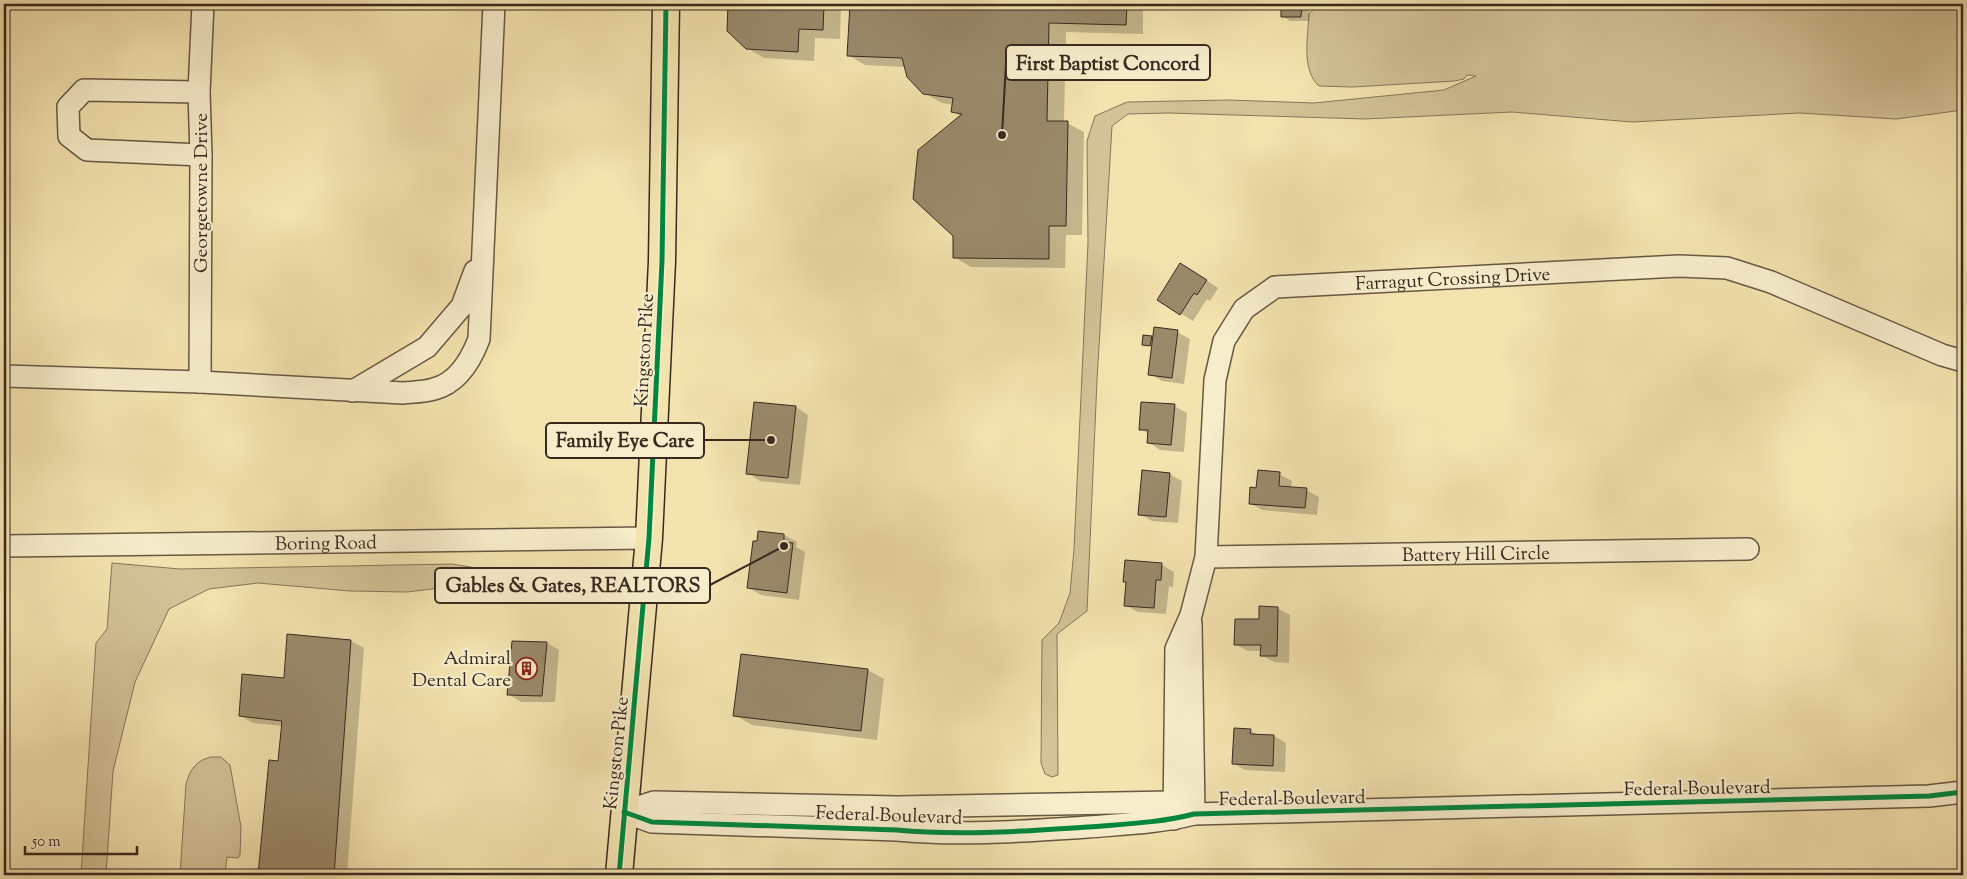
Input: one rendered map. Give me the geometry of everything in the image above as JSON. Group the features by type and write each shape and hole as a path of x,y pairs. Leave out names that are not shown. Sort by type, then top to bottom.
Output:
{"main road":[{"name":"Kingston Pike","path":"619,875 649,538 662,261 666,4"}],"street":[{"name":"Georgetowne Drive","path":"200,382 201,155 199,92 203,4"},
{"path":"4,376 200,382 403,393 436,389 451,380 464,370 473,355 479,339 494,4"},
{"path":"199,92 84,90 68,108 68,126 69,136 88,150 201,155"},
{"path":"353,391 427,347 439,335 462,306 482,252"},
{"name":"Farragut Crossing Drive","path":"1181,812 1191,615 1206,557 1216,380 1224,341 1244,309 1275,287 1679,266 1727,268 1772,282 1942,355 1963,361"},
{"name":"Boring Road","path":"4,546 649,538"},
{"name":"Battery Hill Circle","path":"1206,557 1748,548"},
{"name":"Federal Boulevard","path":"624,812 652,822 897,830 922,833 1042,830 1181,812 1930,796 1963,792"}],"shaded area":[{"path":"1319,4 1963,4 1963,110 1896,119 1800,113 1632,122 1512,112 1365,119 1168,113 1128,114 1112,126 1097,380 1087,611 1057,634 1058,775 1052,777 1045,774 1041,763 1042,640 1059,623 1070,593 1074,549 1088,243 1087,141 1095,116 1127,102 1229,100 1314,103 1444,90 1476,76 1467,75 1464,79 1455,81 1352,87 1319,86 1313,79 1310,71 1307,42 1309,14"},
{"path":"112,563 180,569 452,564 471,567 477,570 474,579 440,588 407,592 350,591 258,583 209,589 169,609 135,682 113,771 106,875 81,875 96,643 107,629"},
{"path":"211,757 221,757 230,765 241,827 240,855 238,858 227,857 225,875 180,875 186,784 195,766 202,760"}],"building":[{"path":"728,4 824,4 823,30 799,29 798,52 746,49 727,31"},
{"path":"850,4 1127,4 1126,25 1049,23 1047,121 1068,121 1066,226 1049,226 1049,259 953,258 953,236 913,199 918,150 962,114 951,112 953,98 923,94 907,77 902,58 847,56"},
{"path":"1281,4 1302,4 1301,17 1281,17"},
{"path":"1180,263 1207,280 1197,295 1194,293 1180,315 1157,300"},
{"path":"1154,327 1178,330 1172,378 1148,375"},
{"path":"1143,335 1152,336 1150,346 1142,345"},
{"path":"754,402 796,406 788,478 746,474"},
{"path":"1141,402 1175,404 1171,445 1147,443 1148,430 1139,430"},
{"path":"1142,470 1170,473 1166,517 1138,515"},
{"path":"1258,470 1280,472 1279,486 1307,488 1305,508 1249,504 1250,487 1256,488"},
{"path":"758,531 784,534 784,542 793,543 787,593 747,588 753,541 757,541"},
{"path":"1125,560 1162,563 1161,580 1156,580 1154,608 1124,606 1126,582 1123,582"},
{"path":"1259,606 1278,607 1277,656 1260,656 1261,645 1234,645 1235,619 1259,619"},
{"path":"287,634 351,640 334,875 258,875 269,760 278,761 282,721 239,716 242,674 284,678"},
{"name":"Admiral Dental Care","path":"512,641 547,642 542,696 507,695"},
{"path":"741,654 868,669 861,731 733,716"},
{"path":"1234,728 1251,729 1250,734 1274,735 1273,766 1232,764"}],"cycle path":[{"path":"619,875 649,538 662,261 666,4"},
{"path":"624,812 652,822 968,833 1128,824 1194,814 1929,796 1963,792"}],"place":[{"name":"First Baptist Concord","path":"1002,135"},
{"name":"Family Eye Care","path":"771,440"},
{"name":"Gables & Gates, REALTORS","path":"784,546"},
{"name":"Admiral Dental Care","path":"527,668"}]}
